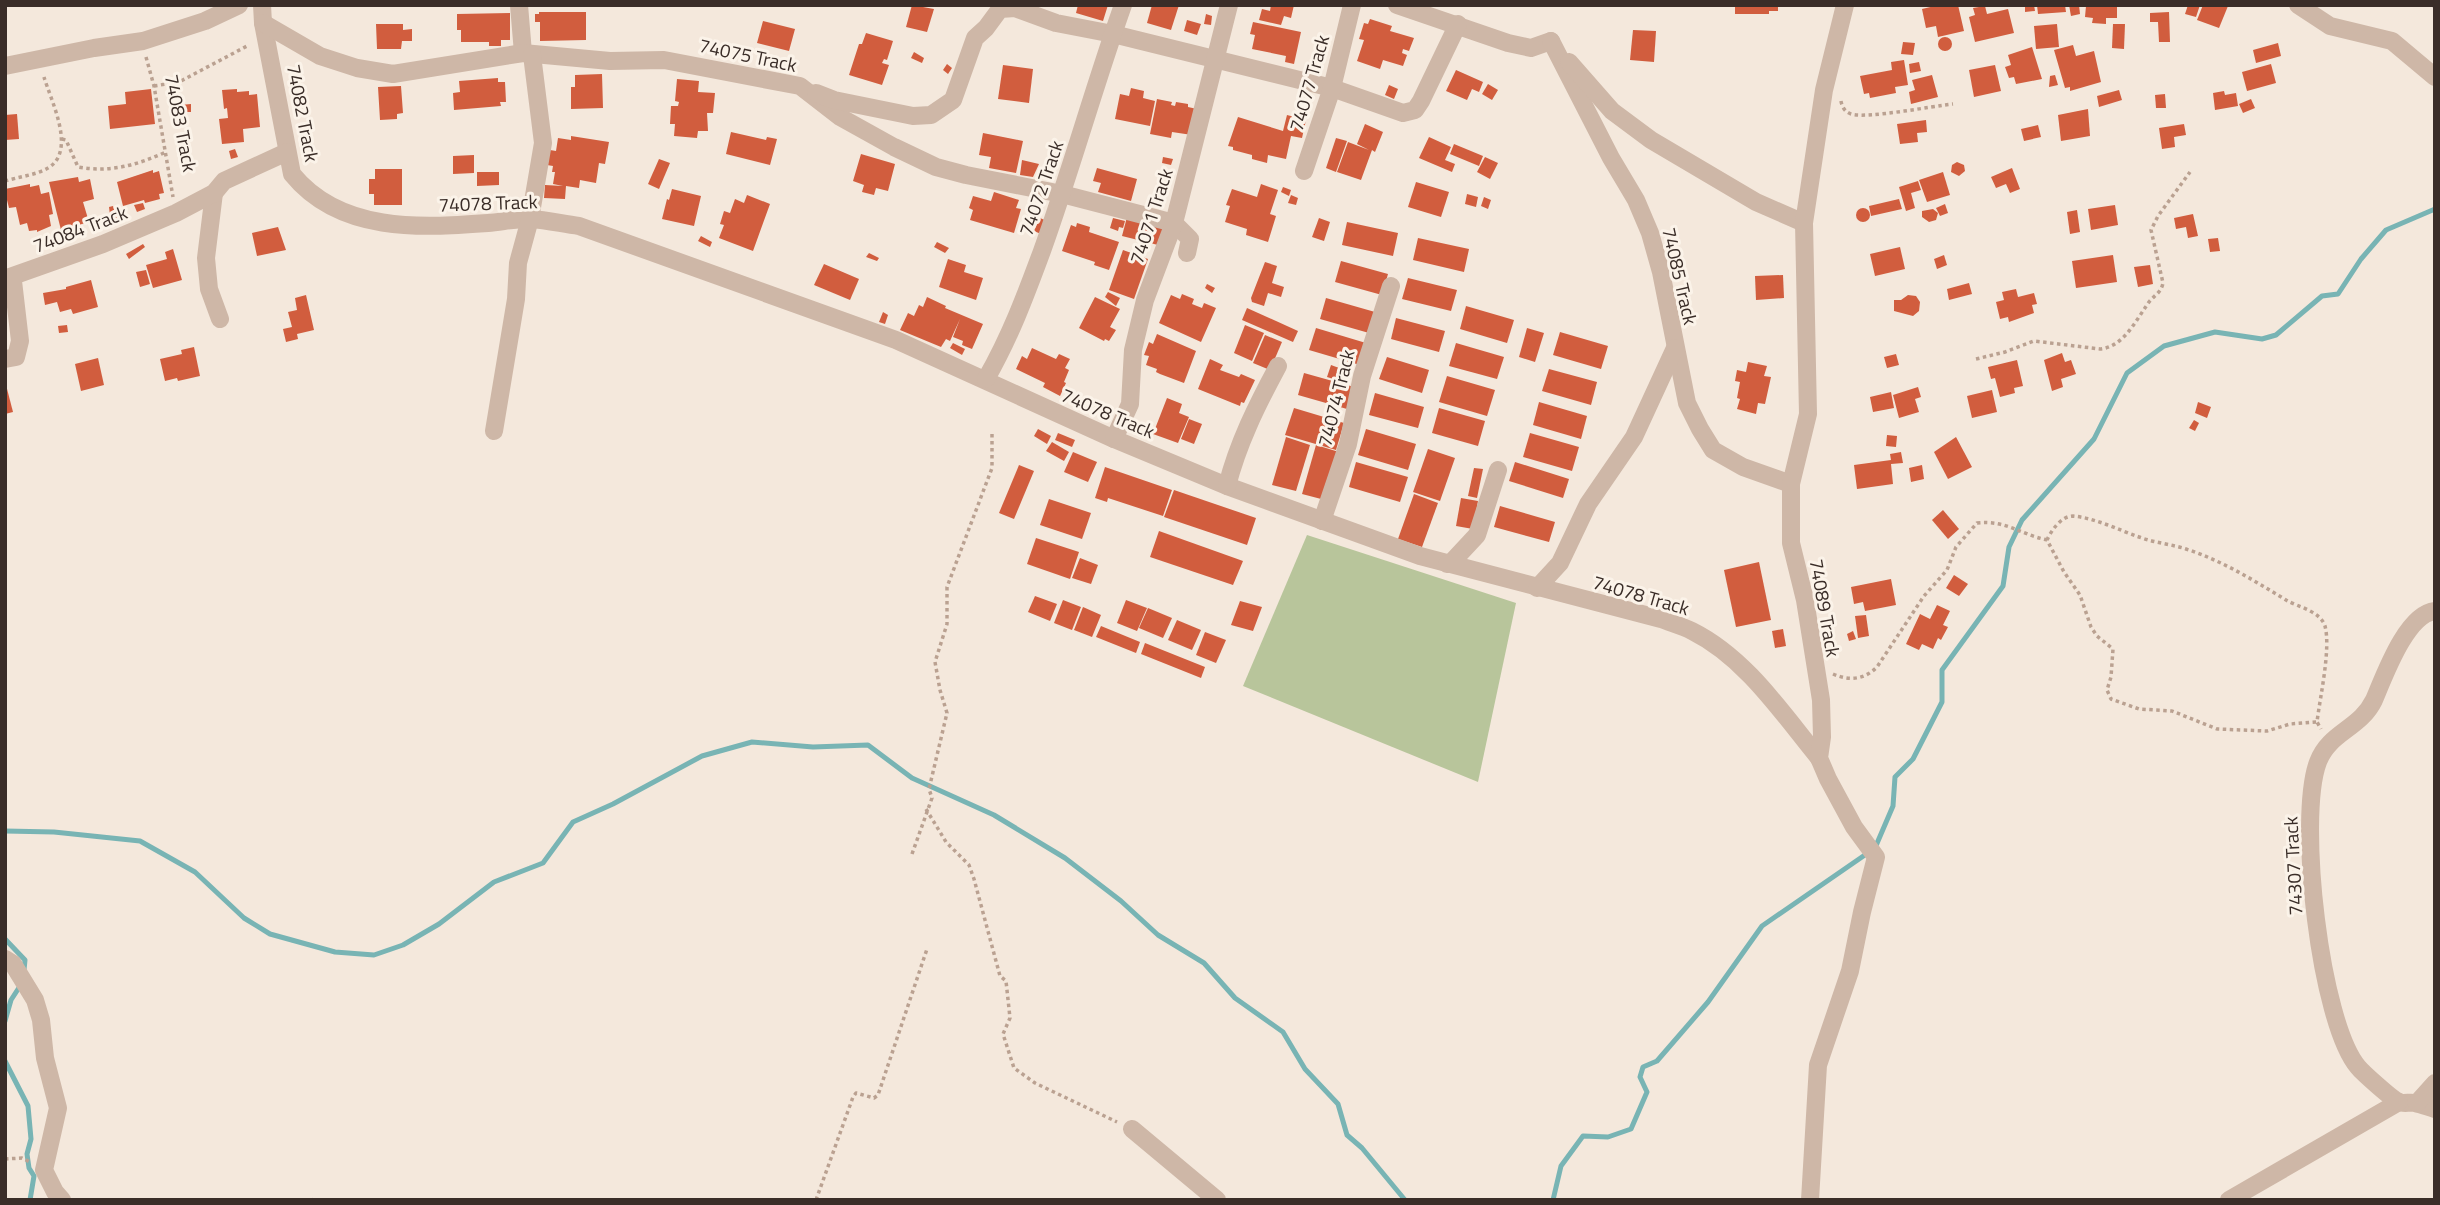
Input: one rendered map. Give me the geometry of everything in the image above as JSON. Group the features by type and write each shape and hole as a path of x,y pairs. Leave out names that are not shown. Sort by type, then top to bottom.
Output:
{"street":[{"path":"5,66 41,57 142,41 205,21 239,5"},
{"path":"494,431 516,299 518,263 530,219 543,143 519,5"},
{"name":"74072 Track","path":"986,379 1007,343 1062,194 1123,5"},
{"name":"74071 Track","path":"1114,439 1130,404 1133,350 1145,300 1174,223 1229,5"},
{"name":"74077 Track","path":"1304,171 1332,88 1352,5"},
{"path":"1397,5 1508,43 1531,48 1551,41 1612,111 1651,140 1756,202 1804,223"},
{"name":"74089 Track","path":"1819,758 1822,737 1821,700 1805,600 1791,543 1791,484 1808,414 1804,223 1824,90 1845,5"},
{"path":"2298,5 2330,26 2392,41 2435,77"},
{"path":"800,86 834,100 913,116 931,115 953,100 975,38 1000,9 1015,8 1056,23 1113,34 1332,88 1403,113 1415,110 1421,101 1458,24"},
{"name":"74075 Track","path":"263,21 320,56 357,68 393,74 528,54 610,61 664,60 800,86 840,117 936,167 1062,194 1174,223"},
{"name":"74082 Track","path":"263,21 292,174 304,189 337,208"},
{"name":"74085 Track","path":"1551,41 1606,149 1636,200 1650,233 1661,272 1687,403 1713,450 1743,467 1791,484"},
{"name":"74084 Track","path":"5,359 16,356 20,341 7,278 103,244 176,213 214,193 224,181 287,152"},
{"name":"74083 Track","path":"214,193 206,258 209,289 220,318"},
{"name":"74078 Track","path":"337,208 389,225 424,227 530,219 579,226 896,340 1114,439 1322,521 1447,564 1661,619 1692,631 1726,653 1749,673 1819,758"},
{"path":"1174,223 1190,239 1187,253"},
{"name":"74074 Track","path":"1322,521 1348,444 1362,376 1391,286"},
{"path":"1537,588 1560,563 1588,504 1634,437 1675,348"},
{"path":"1227,485 1235,456 1278,366"},
{"path":"1447,564 1477,536 1498,470"},
{"name":"74307 Track","path":"2435,611 2422,616 2409,632 2389,663 2366,714 2323,749 2312,781 2313,897 2336,1019 2342,1037 2358,1068 2408,1103 2435,1109"},
{"path":"1810,1200 1818,1065 1850,971 1876,857 1845,810 1819,758"},
{"path":"5,960 13,964 35,1000 49,1077 58,1108 44,1170 62,1200"},
{"path":"2229,1200 2408,1103 2435,1083"},
{"path":"1132,1129 1217,1200"}],"path":[{"path":"154,86 179,82 263,21"},
{"name":"74083 Track","path":"142,41 154,86 176,213"},
{"path":"5,181 46,170 60,155 62,139 41,57"},
{"path":"1824,90 1833,89 1840,98 1842,108 1850,114 1870,115 1953,104"},
{"path":"62,139 66,140 78,167 97,171 138,165 166,152"},
{"path":"1976,359 2034,341 2100,349 2109,348 2125,337 2146,306 2162,289 2162,275 2151,230 2190,172"},
{"path":"912,854 932,798 929,789 947,713 935,662 947,624 947,587 992,468 992,434"},
{"path":"1813,658 1818,666 1844,679 1868,676 1877,667 1924,596 1947,570 1956,547 1977,523 1995,522 2026,535 2047,540 2080,595 2091,628 2113,649 2107,690 2111,699 2139,709 2172,711 2217,729 2267,731 2290,724 2317,722 2327,646 2325,624 2317,615 2288,601 2244,573 2184,548 2156,543 2100,523 2071,516 2064,518 2053,528 2047,540"},
{"path":"926,810 946,842 969,865 974,879 1000,976 1006,981 1010,1018 1003,1034 1014,1068 1035,1083 1132,1129"},
{"path":"816,1200 853,1097 856,1093 874,1098 878,1095 928,949"},
{"path":"5,1158 22,1158 44,1170"}],"green space":[{"path":"1307,535 1516,603 1478,782 1243,686"}],"building":[{"path":"912,5 934,9 927,32 906,27"},
{"path":"1078,5 1108,5 1103,21 1076,13"},
{"path":"1152,5 1179,5 1171,30 1147,23"},
{"path":"1271,5 1294,5 1291,18 1284,16 1281,25 1259,20 1262,9 1270,11"},
{"path":"1735,5 1778,5 1778,11 1769,11 1769,14 1735,14"},
{"path":"1958,5 1964,31 1938,37 1936,26 1926,28 1922,9"},
{"path":"2025,5 2034,5 2035,11 2025,12"},
{"path":"2037,5 2065,5 2066,12 2038,14"},
{"path":"2069,5 2079,5 2080,14 2071,16"},
{"path":"2117,5 2117,18 2106,18 2106,24 2092,23 2093,18 2085,17 2086,6"},
{"path":"2188,5 2200,5 2196,17 2185,14"},
{"path":"2203,5 2228,6 2219,28 2197,20"},
{"path":"1985,6 1987,14 2008,9 2014,33 1975,42 1969,17 1975,15 1973,8"},
{"path":"586,12 586,40 540,41 540,22 535,22 535,14"},
{"path":"2169,12 2170,42 2159,42 2158,22 2150,22 2150,13"},
{"path":"510,13 510,40 501,40 501,46 489,46 489,42 461,42 461,30 457,30 457,14"},
{"path":"1206,14 1212,16 1211,25 1204,24"},
{"path":"1370,19 1392,26 1390,31 1414,38 1409,51 1403,49 1402,53 1407,55 1403,66 1383,60 1380,69 1357,61 1364,40 1359,39 1364,23 1368,24"},
{"path":"1187,20 1201,24 1197,35 1184,31"},
{"path":"763,21 795,29 789,51 757,43"},
{"path":"1253,22 1301,32 1294,64 1285,62 1286,56 1252,49 1255,35 1250,34"},
{"path":"376,24 403,24 403,30 412,29 412,41 402,41 401,49 377,49"},
{"path":"2057,24 2059,47 2036,49 2034,26"},
{"path":"2113,24 2125,24 2124,49 2112,48"},
{"path":"1633,30 1656,31 1654,62 1630,60"},
{"path":"866,33 893,41 887,60 884,59 882,63 889,65 882,85 849,75 859,44 862,44"},
{"path":"1942,37 1948,37 1952,44 1948,51 1942,51 1938,47 1938,41"},
{"path":"1903,42 1915,43 1913,55 1901,54"},
{"path":"2278,43 2281,56 2256,63 2253,50"},
{"path":"2073,45 2076,56 2094,51 2101,82 2070,91 2070,87 2065,88 2054,50"},
{"path":"2032,47 2042,79 2016,84 2014,77 2009,78 2005,67 2011,65 2008,55"},
{"path":"914,52 924,58 922,63 911,58"},
{"path":"1904,60 1908,85 1895,87 1896,93 1870,98 1869,93 1864,94 1860,76 1892,70 1891,62"},
{"path":"1919,62 1921,71 1910,73 1909,64"},
{"path":"947,64 952,68 948,74 943,70"},
{"path":"2271,64 2276,83 2247,91 2242,72"},
{"path":"1003,65 1033,69 1029,103 998,99"},
{"path":"1995,65 2001,91 1974,97 1969,70"},
{"path":"1456,70 1483,82 1479,92 1472,89 1467,100 1446,91"},
{"path":"602,74 603,108 571,109 571,87 575,87 575,75"},
{"path":"1932,75 1938,97 1911,104 1909,92 1915,90 1912,80"},
{"path":"2055,75 2058,85 2049,87 2050,76"},
{"path":"498,78 498,82 505,82 506,102 500,102 501,106 454,110 453,93 460,92 459,81"},
{"path":"677,79 699,81 698,92 715,93 713,113 707,113 708,131 698,131 697,138 674,136 675,124 670,124 671,106 678,106 679,102 675,101"},
{"path":"1488,84 1498,90 1492,100 1482,94"},
{"path":"1389,85 1398,89 1394,99 1385,95"},
{"path":"401,86 403,113 397,114 397,119 380,120 378,87"},
{"path":"1131,88 1144,91 1143,98 1155,101 1150,126 1115,119 1120,94 1129,96"},
{"path":"151,89 155,124 110,129 108,106 126,104 125,92"},
{"path":"237,89 237,92 249,91 249,95 257,94 260,127 243,129 244,142 222,144 219,119 228,118 222,90"},
{"path":"2119,90 2122,100 2099,107 2097,96"},
{"path":"2224,91 2225,95 2236,93 2238,106 2215,110 2213,93"},
{"path":"2165,94 2166,108 2156,108 2155,95"},
{"path":"1157,99 1172,102 1171,105 1175,106 1176,102 1188,104 1188,107 1197,109 1192,135 1172,132 1171,138 1150,134"},
{"path":"2251,99 2255,108 2243,113 2239,104"},
{"path":"191,104 191,112 180,112 180,105"},
{"path":"2088,109 2090,136 2061,141 2058,115"},
{"path":"17,114 19,139 5,140 5,115"},
{"path":"1287,115 1306,120 1302,138 1291,136 1286,159 1268,155 1267,163 1252,159 1252,155 1228,146 1238,117 1283,131"},
{"path":"1926,120 1927,132 1917,133 1918,142 1900,144 1897,124"},
{"path":"1365,124 1383,132 1375,152 1372,150 1361,180 1337,172 1348,142 1369,150 1357,144"},
{"path":"2184,124 2186,135 2174,137 2175,147 2162,149 2159,128"},
{"path":"2038,125 2041,137 2024,141 2021,129"},
{"path":"731,132 766,140 767,137 777,139 770,165 726,154"},
{"path":"983,133 1023,141 1016,173 989,168 991,157 979,155"},
{"path":"571,136 609,142 605,164 599,163 596,183 580,180 579,188 566,186 565,199 544,198 545,185 563,186 553,184 555,172 552,172 553,166 547,165 550,150 556,151 558,138 571,140"},
{"path":"1429,137 1451,147 1445,160 1455,164 1452,172 1419,158"},
{"path":"1336,138 1347,141 1336,172 1326,168"},
{"path":"1454,144 1483,156 1479,166 1450,154"},
{"path":"235,149 238,157 231,159 229,151"},
{"path":"861,154 895,164 888,191 876,188 874,195 862,192 864,185 853,181"},
{"path":"474,155 474,173 453,174 453,156"},
{"path":"1163,157 1173,159 1171,165 1162,163"},
{"path":"1485,157 1498,163 1490,179 1477,172"},
{"path":"659,159 670,163 659,189 648,184"},
{"path":"1022,160 1039,164 1033,177 1020,175"},
{"path":"1957,162 1964,165 1965,171 1959,176 1951,172 1952,165"},
{"path":"1097,168 1137,179 1131,201 1098,192 1101,183 1093,181"},
{"path":"2012,168 2020,189 2010,193 2006,184 1996,188 1991,177"},
{"path":"375,169 402,169 402,205 374,205 374,194 369,194 369,179 375,179"},
{"path":"153,170 153,173 159,171 164,193 159,194 160,199 123,206 117,182"},
{"path":"477,172 499,172 499,185 477,186"},
{"path":"1943,172 1950,195 1927,202 1919,180"},
{"path":"78,177 79,182 90,179 94,199 83,202 89,222 61,230 49,182"},
{"path":"1918,181 1921,190 1911,193 1915,208 1906,211 1899,187"},
{"path":"1416,182 1449,192 1441,217 1408,207"},
{"path":"30,184 30,187 39,185 41,194 49,192 53,214 49,215 51,226 37,232 29,231 27,223 20,225 16,207 9,208 5,192 5,189"},
{"path":"1261,184 1278,190 1270,214 1276,216 1268,242 1246,235 1247,229 1225,222 1230,206 1226,205 1232,189 1257,197"},
{"path":"1283,187 1291,190 1289,196 1281,192"},
{"path":"672,189 701,196 694,226 662,219"},
{"path":"994,192 1019,200 1016,208 1021,209 1014,233 970,220 973,210 969,208 973,196 991,201"},
{"path":"1467,194 1478,197 1476,207 1465,204"},
{"path":"747,195 770,204 753,251 719,238 724,225 720,224 724,211 730,213 735,199 744,203"},
{"path":"1291,195 1298,198 1296,205 1288,203"},
{"path":"1484,197 1491,200 1488,209 1481,206"},
{"path":"1899,199 1902,209 1871,216 1869,206"},
{"path":"143,203 145,209 137,212 134,205"},
{"path":"1945,204 1948,213 1940,216 1936,208"},
{"path":"2115,205 2118,225 2091,230 2088,209"},
{"path":"113,206 118,223 111,224 109,207"},
{"path":"1860,208 1866,208 1870,215 1866,222 1860,222 1856,218 1856,212"},
{"path":"1933,209 1938,213 1936,220 1929,222 1922,217 1922,211"},
{"path":"2077,210 2080,232 2070,234 2067,212"},
{"path":"2193,214 2198,236 2188,238 2186,227 2176,229 2174,218"},
{"path":"1127,217 1167,228 1162,246 1122,236"},
{"path":"1040,218 1047,221 1041,234 1034,231"},
{"path":"1113,218 1125,221 1123,228 1119,227 1118,231 1110,228"},
{"path":"1319,218 1330,222 1324,241 1312,237"},
{"path":"1347,222 1398,233 1393,256 1342,245"},
{"path":"1077,223 1090,227 1089,232 1119,242 1109,270 1094,265 1095,262 1062,251 1071,225 1076,227"},
{"path":"278,227 286,250 257,256 252,233"},
{"path":"701,236 712,242 710,247 698,241"},
{"path":"1418,238 1469,249 1464,272 1413,260"},
{"path":"2218,238 2220,251 2210,252 2208,239"},
{"path":"937,242 949,248 945,253 934,247"},
{"path":"143,244 145,247 129,259 126,254"},
{"path":"1900,247 1905,269 1875,276 1870,254"},
{"path":"173,249 182,280 153,288 146,265 167,259 165,252"},
{"path":"1123,250 1148,259 1134,299 1109,290"},
{"path":"869,253 879,258 877,261 866,257"},
{"path":"1944,255 1947,265 1937,269 1934,259"},
{"path":"2113,255 2117,282 2076,288 2072,261"},
{"path":"948,259 966,265 964,272 983,278 976,300 939,287"},
{"path":"1341,261 1388,274 1382,295 1335,282"},
{"path":"1265,262 1277,266 1272,283 1284,287 1281,297 1268,293 1264,306 1252,302 1251,298"},
{"path":"824,264 859,279 850,300 814,285"},
{"path":"2150,265 2153,284 2138,287 2134,267"},
{"path":"146,270 150,284 140,287 136,272"},
{"path":"1783,275 1784,298 1756,300 1755,276"},
{"path":"1408,278 1457,290 1451,311 1402,299"},
{"path":"91,280 98,307 73,314 71,309 60,312 57,302 45,305 43,293 66,289"},
{"path":"1969,283 1972,294 1949,300 1947,289"},
{"path":"1207,284 1215,288 1212,293 1205,288"},
{"path":"2016,289 2018,297 2034,293 2037,304 2032,305 2034,313 2009,322 2008,317 2000,319 1996,302 2004,300 2002,292"},
{"path":"1108,292 1120,298 1116,306 1105,297"},
{"path":"1182,294 1194,299 1192,304 1202,308 1204,303 1216,308 1201,342 1159,323 1171,295 1180,299"},
{"path":"306,295 314,330 297,334 298,339 286,342 283,329 292,327 288,312 297,310 295,298"},
{"path":"1908,295 1916,296 1920,302 1919,311 1913,316 1894,311 1894,300 1901,300"},
{"path":"927,297 983,324 972,349 953,337 960,319 950,341 946,339 941,347 900,330 908,313 914,316 919,305 923,307"},
{"path":"1095,297 1120,309 1110,327 1116,330 1109,341 1079,328"},
{"path":"1326,298 1375,312 1369,333 1320,319"},
{"path":"1466,306 1514,320 1507,343 1460,329"},
{"path":"1247,308 1298,331 1293,342 1242,320"},
{"path":"883,312 888,315 885,324 879,322"},
{"path":"1396,318 1445,331 1439,352 1391,339"},
{"path":"67,325 68,332 59,333 58,326"},
{"path":"1245,325 1264,333 1252,361 1234,353"},
{"path":"1316,328 1366,343 1360,365 1309,350"},
{"path":"1527,328 1544,333 1535,362 1519,357"},
{"path":"1560,332 1608,346 1601,369 1553,355"},
{"path":"1157,334 1196,351 1184,383 1160,374 1156,372 1157,369 1146,365 1149,356 1144,355 1149,342 1153,344"},
{"path":"1265,335 1282,342 1270,370 1253,363"},
{"path":"953,343 965,349 962,355 950,348"},
{"path":"1456,343 1504,357 1497,379 1449,366"},
{"path":"194,347 200,376 165,381 160,359 182,354 181,350"},
{"path":"1032,348 1056,359 1059,354 1070,359 1065,368 1069,370 1060,396 1043,387 1045,383 1016,369 1022,356 1027,359"},
{"path":"2062,353 2065,362 2071,360 2076,374 2061,379 2063,387 2052,391 2044,360"},
{"path":"1896,354 1899,365 1887,368 1884,357"},
{"path":"1387,357 1429,370 1422,393 1379,379"},
{"path":"98,358 104,385 81,391 75,364"},
{"path":"1210,359 1223,365 1220,370 1255,380 1240,406 1198,389"},
{"path":"2017,360 2023,386 2014,388 2015,393 2000,397 1995,378 1991,379 1988,367"},
{"path":"1748,362 1767,366 1764,376 1771,377 1765,404 1758,403 1756,414 1737,409 1740,382 1735,381 1737,370 1746,372"},
{"path":"1331,365 1350,372 1346,383 1327,377"},
{"path":"1549,369 1597,382 1591,405 1542,391"},
{"path":"1304,373 1354,387 1347,409 1298,395"},
{"path":"1447,376 1495,390 1487,416 1439,402"},
{"path":"5,381 13,412 5,414"},
{"path":"1918,387 1921,397 1915,399 1919,412 1899,418 1893,395"},
{"path":"1992,390 1997,412 1972,418 1967,396"},
{"path":"1891,392 1894,408 1873,412 1870,397"},
{"path":"1375,393 1424,407 1418,428 1369,415"},
{"path":"1167,398 1182,404 1179,413 1189,417 1178,443 1153,434"},
{"path":"1539,402 1587,416 1581,439 1533,425"},
{"path":"2198,402 2211,407 2207,418 2195,413"},
{"path":"1294,408 1344,423 1336,450 1285,435"},
{"path":"1439,408 1485,421 1478,446 1432,433"},
{"path":"1189,419 1202,424 1194,444 1181,439"},
{"path":"2194,420 2199,423 2195,431 2189,428"},
{"path":"1038,429 1051,436 1047,444 1034,436"},
{"path":"1366,429 1416,444 1408,470 1358,455"},
{"path":"1058,433 1075,440 1072,447 1055,440"},
{"path":"1530,433 1579,447 1572,471 1523,457"},
{"path":"1887,435 1897,436 1896,447 1886,446"},
{"path":"1286,437 1310,445 1296,491 1272,485"},
{"path":"1956,437 1972,467 1948,479 1934,452"},
{"path":"1052,442 1069,452 1064,461 1046,451"},
{"path":"1316,445 1339,452 1325,500 1302,494"},
{"path":"1428,449 1455,458 1440,501 1413,492"},
{"path":"1073,452 1097,462 1088,482 1064,472"},
{"path":"1901,452 1903,463 1891,464 1893,484 1857,489 1854,465 1891,460 1890,454"},
{"path":"1356,462 1408,477 1400,502 1349,487"},
{"path":"1515,462 1569,479 1563,498 1509,481"},
{"path":"1019,465 1034,471 1014,519 999,513"},
{"path":"1922,465 1924,479 1911,482 1909,468"},
{"path":"1105,467 1172,490 1163,516 1108,498 1107,502 1095,498"},
{"path":"1474,468 1483,469 1477,498 1468,496"},
{"path":"1174,490 1256,518 1247,545 1164,517"},
{"path":"1414,494 1438,503 1422,547 1398,539"},
{"path":"1461,498 1478,501 1473,529 1456,526"},
{"path":"1049,499 1091,513 1082,539 1040,525"},
{"path":"1500,506 1555,522 1549,542 1494,527"},
{"path":"1943,510 1959,529 1948,539 1932,520"},
{"path":"1159,531 1243,561 1233,585 1150,557"},
{"path":"1036,538 1079,552 1070,579 1027,564"},
{"path":"1080,558 1098,565 1091,584 1072,578"},
{"path":"1759,562 1771,620 1736,627 1724,570"},
{"path":"1954,575 1968,584 1959,596 1946,588"},
{"path":"1891,579 1896,605 1865,611 1863,602 1854,604 1851,587"},
{"path":"1035,596 1057,604 1050,621 1028,612"},
{"path":"1063,600 1081,607 1072,630 1054,623"},
{"path":"1126,600 1147,608 1137,631 1117,623"},
{"path":"1240,601 1262,607 1253,631 1231,625"},
{"path":"1937,605 1950,611 1943,625 1948,627 1941,640 1938,638 1933,649 1922,644 1919,650 1906,644 1920,614 1930,619"},
{"path":"1083,607 1101,615 1092,637 1074,630"},
{"path":"1148,608 1172,618 1163,638 1139,628"},
{"path":"1866,615 1869,636 1858,638 1855,616"},
{"path":"1177,620 1201,630 1192,650 1168,640"},
{"path":"1101,626 1140,642 1136,653 1096,637"},
{"path":"1783,629 1786,646 1775,648 1772,631"},
{"path":"1853,631 1856,639 1849,641 1847,634"},
{"path":"1205,632 1226,640 1216,663 1196,655"},
{"path":"1145,643 1205,667 1201,678 1141,654"}],"waterway":[{"path":"1553,1200 1561,1166 1583,1136 1608,1137 1631,1129 1647,1092 1640,1077 1643,1067 1657,1061 1708,1002 1762,926 1875,848 1893,806 1895,777 1913,759 1942,702 1942,670 2003,586 2009,547 2022,520 2094,439 2127,373 2164,346 2215,332 2262,339 2276,335 2322,296 2338,294 2361,259 2386,230 2435,209"},
{"path":"5,831 54,832 140,841 195,872 244,918 270,934 335,952 374,955 403,945 439,924 494,882 543,863 573,822 613,804 702,756 752,742 813,747 868,745 912,778 994,815 1065,858 1121,901 1158,935 1204,963 1235,998 1283,1032 1305,1069 1338,1104 1347,1135 1362,1148 1405,1200"},
{"path":"5,939 25,960 24,970"},
{"path":"5,1021 11,1000 22,983"},
{"path":"5,1061 28,1106 31,1139 27,1154 29,1168 34,1176 30,1200"}]}
